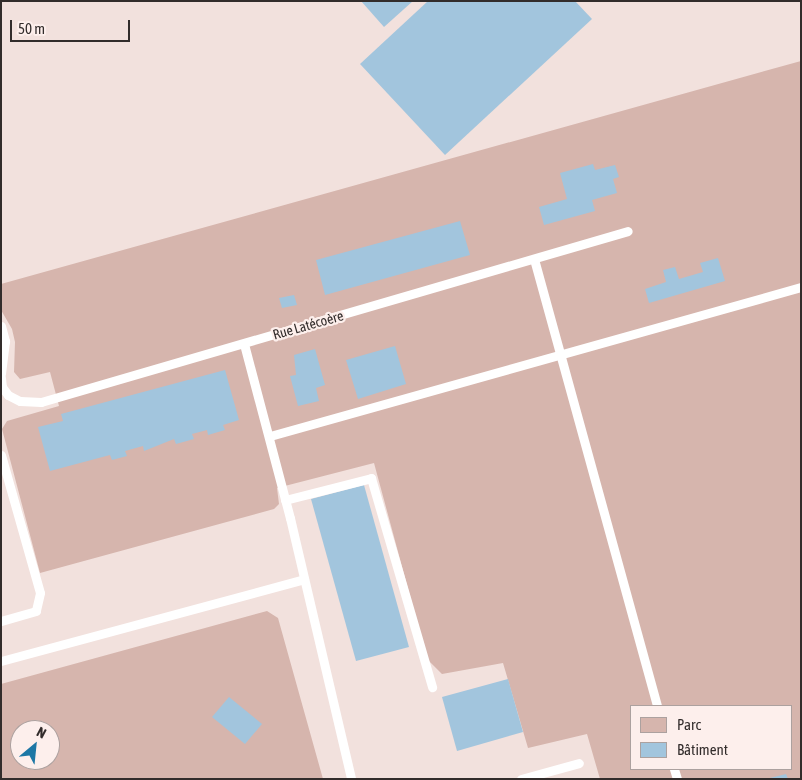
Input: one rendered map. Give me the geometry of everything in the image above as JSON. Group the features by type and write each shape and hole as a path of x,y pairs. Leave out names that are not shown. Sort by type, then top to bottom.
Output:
{"lane":[{"name":"Rue Latécoère","path":"1,326 5,341 1,376 2,387 8,396 31,403 244,344 628,231"},
{"path":"534,259 559,356 657,705"},
{"path":"270,436 801,287"},
{"path":"244,344 270,436 351,779"},
{"path":"1,455 40,602 36,611 1,621"},
{"path":"285,500 371,478 432,687"},
{"path":"1,661 304,579"},
{"path":"521,779 579,763"}],"green space":[{"path":"801,61 801,779 600,779 587,734 528,748 503,663 442,674 427,659 374,463 277,488 279,504 274,509 40,573 2,429 7,421 59,406 50,372 20,379 14,372 15,342 12,329 1,310 1,284"},
{"path":"267,611 278,618 323,779 1,779 1,684"}],"building":[{"path":"361,1 413,1 384,27"},
{"path":"428,1 575,1 592,19 445,155 360,64"},
{"path":"593,164 595,170 615,165 619,177 613,179 617,193 592,200 595,211 544,225 539,207 567,199 560,173"},
{"path":"460,221 470,255 325,295 316,260"},
{"path":"718,258 725,281 649,303 645,289 666,282 663,270 675,267 679,279 703,272 700,263"},
{"path":"294,295 297,305 282,308 279,298"},
{"path":"395,346 406,384 358,399 346,360"},
{"path":"315,349 325,385 316,388 319,401 298,406 290,376 296,375 294,355"},
{"path":"225,370 239,420 223,425 225,430 208,435 207,430 192,434 194,439 176,444 174,439 144,451 143,446 125,451 127,456 112,460 110,455 50,471 38,427 63,421 61,414"},
{"path":"364,485 409,647 356,661 311,499"},
{"path":"508,679 523,732 457,751 442,697"},
{"path":"229,697 262,724 245,744 212,717"},
{"path":"786,774 788,779 770,779 770,778"}]}
